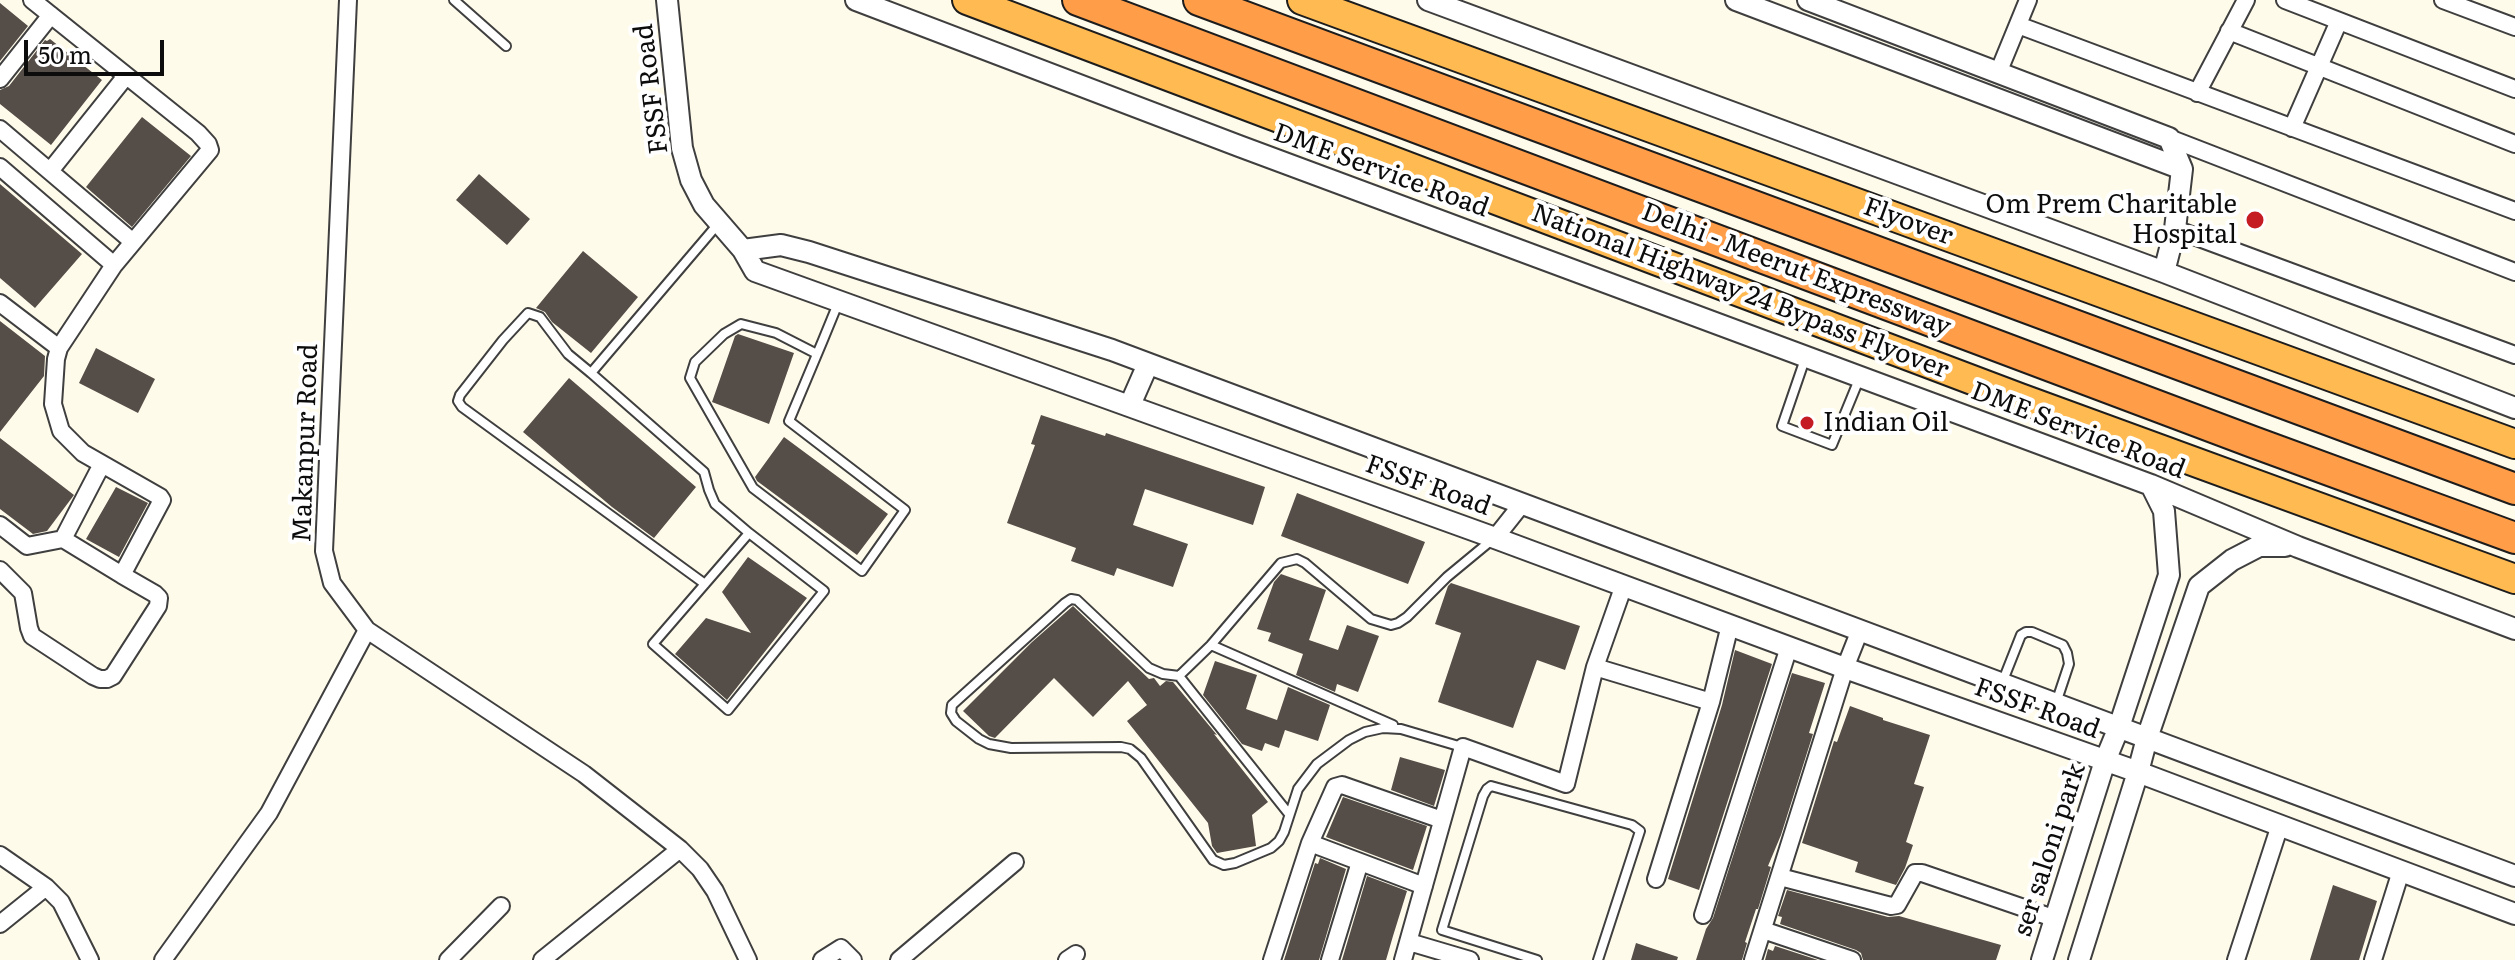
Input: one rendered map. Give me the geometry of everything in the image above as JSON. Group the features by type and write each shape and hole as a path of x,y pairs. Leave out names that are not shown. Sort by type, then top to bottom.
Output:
{"highway":[{"name":"National Highway 24 Bypass Flyover","path":"967,0 2020,398 2515,579"},
{"name":"Delhi - Meerut Expressway","path":"1078,0 2513,537"},
{"name":"Delhi - Meerut Expressway","path":"1199,0 2515,489"},
{"name":"Flyover","path":"1302,0 2515,444"}],"street":[{"path":"32,0 198,133 210,150 114,265 59,348 53,404 56,420 68,440 83,453 162,500 122,575"},
{"name":"Makanpur Road","path":"348,0 324,551 332,583 367,630 584,774 680,849 700,869 715,891 748,960"},
{"name":"FSSF Road","path":"667,0 682,148 691,180 704,205 743,250 755,271 2138,772 2515,914"},
{"name":"DME Service Road","path":"856,0 2151,485 2298,547 2515,629"},
{"path":"1428,0 2164,272 2515,408"},
{"path":"1736,0 2182,169"},
{"path":"1808,0 2515,272"},
{"path":"1998,73 2028,0"},
{"path":"2197,93 2246,0"},
{"path":"2285,0 2515,89"},
{"path":"2443,0 2515,27"},
{"path":"0,79 51,15"},
{"path":"2292,128 2339,21"},
{"path":"2018,25 2515,211"},
{"path":"2229,31 2515,144"},
{"path":"1901,63 1909,39"},
{"path":"50,171 126,76"},
{"path":"0,129 133,242"},
{"path":"2164,272 2175,229 2182,169 2169,138"},
{"path":"0,167 114,265"},
{"path":"2175,229 2515,355"},
{"name":"FSSF Road","path":"743,250 781,245 809,252 1148,364 2515,876"},
{"path":"0,303 59,348"},
{"path":"1130,405 1148,364"},
{"path":"63,539 102,464"},
{"name":"ser saloni park","path":"2042,960 2105,761 2169,575 2164,511 2151,485"},
{"path":"1495,538 1522,504"},
{"path":"0,570 23,593 32,636 100,679 113,676 159,602 155,594 63,539 27,546 1,528"},
{"path":"2079,960 2147,738 2199,586 2232,560 2259,546 2298,547"},
{"path":"1403,960 1463,747 1566,784 1595,667 1624,585"},
{"path":"1656,879 1711,702 1730,625"},
{"path":"163,960 269,813 367,630"},
{"path":"1753,960 1845,668 1860,630"},
{"path":"1703,915 1789,647"},
{"path":"1595,667 1711,702"},
{"path":"1272,960 1310,843 1338,785 1442,820"},
{"path":"2236,960 2280,825"},
{"path":"1310,843 1424,886"},
{"path":"542,960 680,849"},
{"path":"0,855 46,887 61,902 90,960"},
{"path":"899,960 1015,862"},
{"path":"1330,960 1360,862"},
{"path":"2373,960 2401,871"},
{"path":"1780,877 1891,906 1897,905 1915,873 1922,873 2056,919"},
{"path":"0,924 46,887"},
{"path":"448,960 501,906"},
{"path":"1763,930 1852,960"},
{"path":"1409,942 1444,956 1470,960"},
{"path":"822,960 841,948 853,960"}],"lane":[{"path":"454,0 506,46"},
{"path":"591,373 719,223"},
{"path":"817,354 776,333 741,324 724,334 695,362 690,378 753,488 862,571 905,510 789,421 817,354 839,300"},
{"path":"705,584 462,407 458,401 460,395 503,340 528,313 540,317 568,354 704,472 715,504 824,591 728,710 653,644 705,584 749,533"},
{"path":"1806,356 1782,426 1832,445 1861,377"},
{"path":"1179,676 1211,645 1281,563 1297,559 1305,563 1371,619 1391,625 1407,617 1447,577 1495,538"},
{"path":"1289,814 1179,676 1149,668 1077,600 1071,599 952,705 951,713 956,721 979,739 1000,747 1130,749 1141,758 1213,860 1224,865 1271,848 1279,841 1289,814 1298,789 1335,749 1365,732 1383,728 1401,729"},
{"path":"2001,683 2021,635 2032,632 2063,645 2067,653 2069,664 2056,704"},
{"path":"1211,645 1401,729 1463,747"},
{"path":"1560,805 1566,784"},
{"path":"1537,960 1442,930 1487,789 1499,787 1632,825 1640,831 1598,960"}],"building":[{"path":"0,3 28,26 0,61"},
{"path":"50,39 102,80 51,145 0,104 0,90 9,86 45,40"},
{"path":"142,117 191,156 132,227 86,187"},
{"path":"479,174 530,219 507,245 456,200"},
{"path":"0,184 82,254 35,308 0,278"},
{"path":"583,251 638,297 591,353 552,322 545,312 536,308"},
{"path":"0,321 45,356 44,376 0,432"},
{"path":"738,334 794,353 769,424 712,402"},
{"path":"96,348 155,379 138,413 79,383"},
{"path":"569,378 696,487 654,538 523,432"},
{"path":"1041,415 1105,436 1106,433 1265,487 1253,525 1145,489 1133,525 1188,544 1173,587 1117,568 1114,576 1071,561 1076,548 1007,523 1035,445 1031,444"},
{"path":"784,437 888,514 857,555 757,481 755,477"},
{"path":"0,438 74,495 47,531 33,534 0,509"},
{"path":"116,487 148,503 119,557 86,539"},
{"path":"1297,493 1425,542 1408,584 1281,536"},
{"path":"748,557 807,598 727,700 675,654 706,618 751,633 722,592"},
{"path":"1281,574 1326,590 1309,640 1338,650 1347,625 1379,636 1358,692 1337,684 1335,692 1296,675 1303,654 1268,641 1271,633 1257,629 1274,582"},
{"path":"1451,583 1580,626 1565,670 1537,660 1513,728 1438,702 1461,633 1435,624"},
{"path":"1073,606 1149,679 1154,678 1160,686 1166,681 1173,682 1217,735 1214,734 1268,802 1252,815 1256,846 1217,853 1212,846 1208,823 1127,721 1147,705 1128,681 1093,717 1054,678 995,738 963,711"},
{"path":"1735,650 1772,664 1699,890 1668,879 1722,705"},
{"path":"1215,661 1257,675 1246,709 1277,720 1288,687 1330,705 1318,741 1285,730 1279,748 1265,743 1262,751 1242,744 1203,695"},
{"path":"1792,673 1825,683 1809,733 1813,734 1768,866 1771,867 1745,942 1742,960 1696,960 1713,918"},
{"path":"1850,706 1930,735 1914,784 1924,787 1906,842 1913,845 1896,885 1855,872 1858,862 1802,843 1834,741 1837,742"},
{"path":"1400,757 1445,770 1434,806 1391,790"},
{"path":"1343,797 1427,826 1413,870 1326,837"},
{"path":"1320,858 1346,869 1319,960 1284,960 1315,863 1318,864"},
{"path":"1367,876 1407,891 1386,960 1342,960"},
{"path":"2333,885 2377,901 2359,960 2310,960"},
{"path":"1787,890 1888,917 1899,916 2001,945 1996,960 1863,960 1856,950 1780,924 1782,917 1778,916"},
{"path":"1636,943 1678,957 1677,960 1631,960"},
{"path":"1775,946 1818,960 1765,960 1768,949 1773,951"}],"place":[{"name":"Om Prem Charitable Hospital","path":"2255,220"},
{"name":"Indian Oil","path":"1807,423"}]}
